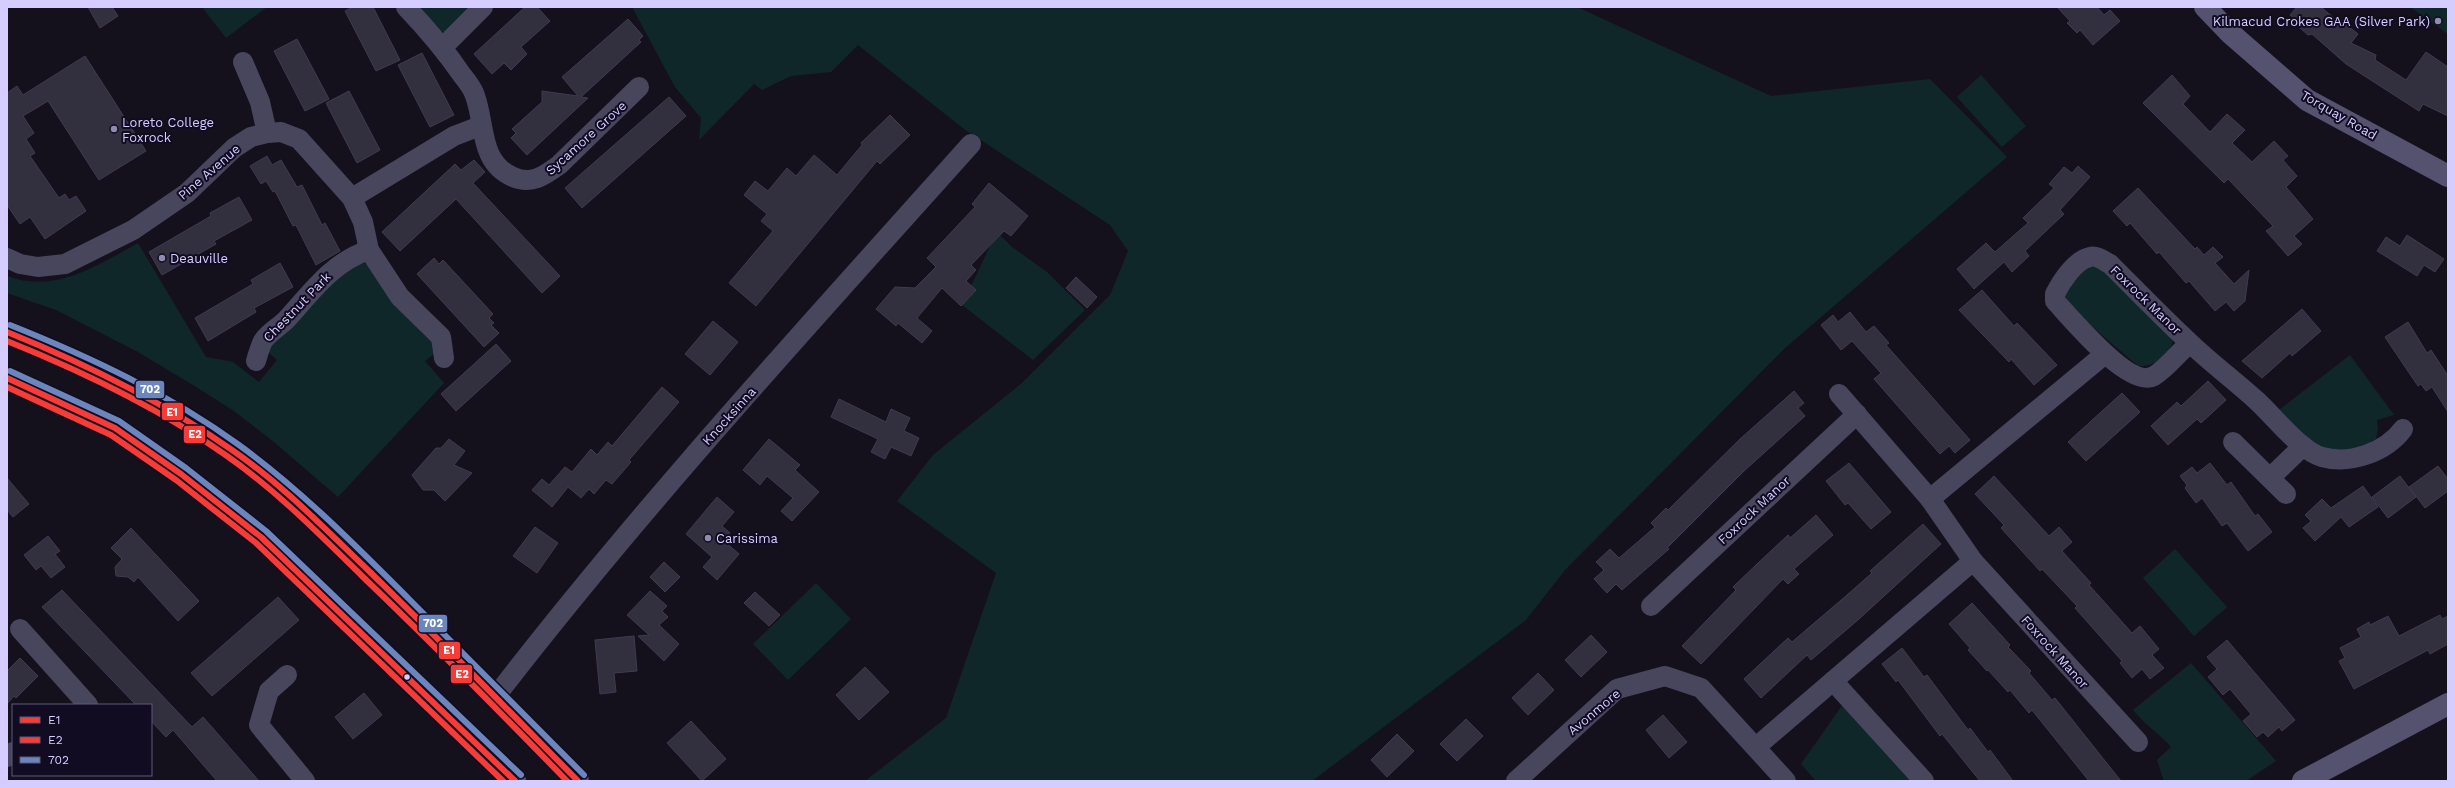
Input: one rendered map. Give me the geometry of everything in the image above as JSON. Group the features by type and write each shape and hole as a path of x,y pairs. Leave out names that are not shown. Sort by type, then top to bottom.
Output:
{"highway":[{"path":"7,332 133,388 200,429 262,472 320,524 496,696 578,781"},
{"path":"7,378 115,428 181,474 262,537 515,781"}],"street":[{"name":"Sycamore Grove","path":"406,7 443,47 474,93 480,126 496,167 521,180 533,180 545,176 560,165 639,87"},
{"path":"443,47 483,7"},
{"name":"Torquay Road","path":"2205,7 2230,33 2307,100 2448,176"},
{"path":"243,62 262,108 267,133"},
{"path":"352,198 454,136 480,126"},
{"name":"Pine Avenue","path":"7,258 20,264 38,267 65,264 133,230 187,193 234,148 251,137 267,133 281,132 299,139 352,198 363,222 369,250"},
{"name":"Knocksinna","path":"496,696 545,632 673,478 971,144"},
{"path":"369,250 400,297 441,338 444,358"},
{"name":"Chestnut Park","path":"256,361 264,339 284,322 312,288 337,267 356,254 369,250"},
{"name":"Foxrock Manor","path":"2190,343 2153,377 2144,378 2134,375 2105,354 2055,298 2058,288 2079,262 2090,257 2100,258 2110,264 2190,343 2257,401 2303,446 2320,457 2336,460 2357,458 2385,447 2396,438 2403,429"},
{"path":"1930,499 2105,354"},
{"name":"Foxrock Manor","path":"1839,394 1930,499 1973,561 2138,742"},
{"name":"Foxrock Manor","path":"1651,606 1857,414"},
{"path":"2233,442 2286,494"},
{"path":"2270,478 2303,446"},
{"path":"1786,781 1756,747 1973,561"},
{"path":"20,629 77,701"},
{"path":"287,675 270,691 258,725 305,781"},
{"name":"Avonmore","path":"1516,781 1617,689 1665,676 1701,688 1756,747"},
{"path":"1833,681 1924,781"},
{"path":"2303,781 2448,704"}],"green space":[{"path":"202,7 267,7 226,38"},
{"path":"415,7 475,7 448,33 433,29"},
{"path":"632,7 1577,7 1771,96 1930,79 2007,157 1784,349 1565,570 1526,620 1312,781 865,781 946,718 996,573 897,501 933,455 1022,383 1110,295 1128,251 1110,225 964,129 858,45 831,72 791,76 762,90 754,84 699,140 701,118 675,87"},
{"name":"Kilmacud Crokes GAA (Silver Park)","path":"2410,7 2448,7 2448,34"},
{"path":"1981,75 2026,126 2002,147 1957,97"},
{"path":"1000,235 1012,247 1047,272 1085,310 1033,360 962,305 990,246"},
{"path":"138,243 206,357 233,362 259,382 277,360 270,354 267,347 346,268 364,263 370,266 438,346 438,351 425,361 444,383 338,497 274,442 234,411 193,385 138,352 56,310 7,293 7,276 25,281 42,282 58,280 91,268"},
{"path":"2092,265 2099,266 2173,336 2167,354 2157,362 2145,366 2138,366 2067,305 2064,295 2070,282"},
{"path":"2350,355 2394,415 2377,420 2378,429 2376,439 2353,450 2335,452 2316,445 2300,432 2279,410"},
{"path":"2175,549 2227,607 2194,636 2143,578"},
{"path":"816,583 851,619 788,680 753,644"},
{"path":"2191,663 2276,761 2246,781 2164,781 2157,760 2171,747 2133,710"},
{"path":"1843,704 1913,781 1816,781 1801,764"}],"building":[{"path":"88,7 112,7 118,16 100,28"},
{"path":"353,7 373,7 400,60 376,71 345,11"},
{"path":"525,7 537,7 550,21 521,47 527,54 511,70 504,63 492,74 474,54"},
{"path":"2057,7 2097,7 2104,15 2110,10 2120,21 2093,45 2080,30 2077,33 2067,23 2070,21"},
{"path":"2297,7 2321,7 2335,19 2337,17 2358,34 2351,43 2376,55 2375,60 2406,80 2426,52 2448,67 2448,116 2423,104 2419,111 2346,64 2312,34 2308,35 2299,27 2300,23 2290,15"},
{"path":"628,19 643,36 639,40 641,42 581,97 588,98 527,155 511,138 516,133 512,129 542,102 542,91 578,96 562,77"},
{"path":"297,39 329,99 305,111 274,51"},
{"path":"422,53 454,115 430,127 398,65"},
{"path":"85,56 146,151 99,180 48,101 23,116 34,133 26,139 35,153 30,156 59,198 65,194 69,200 76,196 86,211 45,239 30,217 20,224 7,205 7,93 17,86 23,95"},
{"path":"2172,75 2190,96 2183,104 2210,132 2227,114 2245,130 2232,143 2252,162 2274,141 2288,156 2283,160 2297,176 2286,187 2313,219 2294,236 2302,244 2288,256 2266,231 2273,226 2228,179 2224,183 2143,103"},
{"path":"349,91 380,150 357,163 326,103"},
{"path":"669,97 686,116 582,208 565,188"},
{"path":"890,115 910,135 880,164 877,161 756,306 729,283 773,231 761,221 767,214 744,195 755,181 768,191 787,168 796,176 814,155 837,175 862,145 861,143"},
{"path":"267,156 272,165 281,160 297,187 302,185 322,225 325,223 340,251 316,265 296,225 293,226 275,191 273,192 266,181 261,184 250,166"},
{"path":"474,160 485,172 473,183 560,276 542,293 456,199 400,251 382,232 455,164 461,170"},
{"path":"2078,166 2090,177 2060,210 2064,214 2025,251 2029,256 2012,272 2004,262 1974,289 1957,269 1986,243 1995,252 2028,223 2023,218 2054,188 2049,184 2064,167 2072,173"},
{"path":"989,183 1028,216 1011,236 1004,231 971,265 976,270 966,281 976,290 961,306 942,288 917,318 932,331 922,343 898,323 896,326 876,309 895,287 915,288 936,267 927,258 975,207 972,204"},
{"path":"2138,188 2195,249 2197,247 2204,255 2213,247 2223,257 2215,263 2234,284 2249,270 2245,301 2234,311 2226,302 2215,311 2189,281 2186,283 2159,252 2157,254 2130,223 2127,226 2113,211"},
{"path":"239,197 252,220 214,241 216,244 162,275 149,252 211,216 210,213"},
{"path":"2407,235 2444,259 2435,272 2424,265 2417,276 2377,251 2386,237 2400,246"},
{"path":"434,258 439,264 443,260 493,314 489,318 494,323 491,325 499,333 484,347 417,274"},
{"path":"280,263 293,287 254,308 256,312 208,341 195,318 253,284 251,280"},
{"path":"1076,277 1097,297 1087,308 1066,288"},
{"path":"1982,290 2014,326 2017,323 2057,365 2034,385 2011,359 2009,362 1959,310"},
{"path":"2302,309 2321,331 2292,356 2290,353 2262,378 2242,361"},
{"path":"1850,312 1866,332 1874,326 1889,343 1886,345 1970,440 1955,453 1949,446 1940,454 1874,379 1881,373 1852,341 1841,350 1821,325 1833,315 1838,322"},
{"path":"713,321 738,342 710,375 685,354"},
{"path":"2408,322 2427,353 2431,350 2448,376 2448,412 2432,387 2426,391 2421,384 2418,386 2385,337"},
{"path":"496,344 511,361 456,411 441,394"},
{"path":"2208,381 2226,400 2201,423 2197,419 2168,445 2151,426 2177,402 2181,406"},
{"path":"662,387 679,402 629,460 631,462 612,484 606,480 594,494 589,489 581,498 568,487 552,507 532,490 542,479 549,485 565,467 572,472 591,449 597,455 608,442 612,446"},
{"path":"1794,391 1804,403 1798,408 1805,416 1744,471 1667,548 1669,549 1622,590 1616,584 1607,593 1594,579 1604,570 1596,562 1610,549 1619,558 1655,527 1651,523 1666,508 1668,510 1740,439"},
{"path":"2122,393 2140,412 2086,461 2068,442"},
{"path":"839,399 886,422 891,409 910,418 904,431 919,438 911,456 891,447 885,459 871,452 878,439 831,417"},
{"path":"449,439 465,451 454,465 472,473 445,501 434,490 423,490 412,475 436,448 441,448"},
{"path":"769,439 800,465 795,470 819,492 792,521 781,511 793,498 767,476 760,485 743,470"},
{"path":"1849,463 1891,512 1871,529 1848,503 1845,505 1826,481"},
{"path":"2210,463 2227,485 2231,482 2255,516 2258,514 2272,532 2248,551 2227,523 2222,526 2202,498 2196,503 2185,488 2187,485 2180,476 2192,467 2197,473"},
{"path":"2438,466 2448,479 2448,491 2425,508 2409,487"},
{"path":"1994,476 2049,536 2059,527 2072,542 2062,551 2091,583 2089,585 2132,633 2140,626 2159,649 2152,655 2164,668 2150,679 2142,669 2132,678 2120,663 2122,661 2075,608 2077,606 2042,569 2040,571 2001,528 2004,525 1975,494"},
{"path":"2400,476 2416,497 2388,518 2372,497"},
{"path":"7,478 29,504 13,517 7,510"},
{"path":"2363,486 2378,507 2349,527 2341,517 2315,541 2303,528 2311,521 2305,515 2322,499 2331,508"},
{"name":"Carissima","path":"717,497 734,512 722,526 730,533 724,541 739,554 717,580 703,567 712,557 686,534"},
{"path":"1816,515 1833,535 1794,569 1799,574 1788,584 1783,579 1701,664 1682,646 1736,590 1733,587 1788,535 1790,538"},
{"path":"1923,524 1941,544 1859,619 1811,660 1807,655 1761,698 1744,679 1788,638 1792,642 1847,595 1872,573 1870,571"},
{"path":"535,527 558,543 537,573 513,556"},
{"path":"131,528 199,601 178,621 138,577 134,582 128,577 116,576 115,567 122,559 111,548"},
{"path":"48,536 60,551 55,554 65,567 51,578 41,566 36,570 24,555"},
{"path":"664,562 680,577 665,592 650,577"},
{"path":"62,590 192,727 203,717 259,781 217,781 173,730 166,737 152,722 152,704 135,704 42,607"},
{"path":"650,591 667,606 662,611 668,617 659,625 679,644 664,661 638,636 649,635 627,615"},
{"path":"755,592 780,615 769,626 744,603"},
{"path":"278,597 299,620 212,696 191,673"},
{"path":"1972,603 2010,645 2008,647 2031,671 2029,673 2052,700 2055,698 2121,781 2089,781 2032,710 2029,713 2010,690 2008,692 1968,650 1970,648 1949,624"},
{"path":"2440,615 2442,619 2448,616 2448,644 2430,654 2428,650 2354,689 2339,661 2345,658 2340,648 2361,637 2357,629 2369,622 2370,625 2388,616 2399,636"},
{"path":"1591,635 1607,652 1581,677 1565,660"},
{"path":"634,636 637,671 614,673 616,692 600,694 595,640"},
{"path":"2227,640 2295,720 2282,731 2279,727 2268,737 2263,732 2257,737 2243,721 2251,714 2230,689 2223,695 2208,677 2217,669 2207,657"},
{"path":"1902,648 1924,677 1927,675 1968,730 1970,728 1988,752 1990,750 2013,781 1980,781 1942,734 1940,736 1898,680 1896,682 1882,664"},
{"path":"20,658 38,676 16,698 14,696 7,704 7,671"},
{"path":"865,667 889,692 859,720 836,695"},
{"path":"1538,673 1554,690 1528,715 1512,698"},
{"path":"364,693 382,715 353,739 335,717"},
{"path":"1663,715 1687,742 1669,758 1646,730"},
{"path":"1466,719 1483,736 1457,761 1440,744"},
{"path":"691,721 726,759 702,781 667,743"},
{"path":"1397,734 1414,751 1387,777 1371,760"}],"transit line":[{"name":"702","path":"10,325 70,350 157,393 185,409 262,462 306,499 348,538 584,775"},
{"name":"E1","path":"7,332 94,370 178,415 232,450 269,478 303,508 370,572 578,781"},
{"name":"E2","path":"7,341 93,378 148,407 175,422 245,469 280,498 330,544 440,652 567,781"},
{"name":"702","path":"10,371 119,421 186,468 266,531 521,775"},
{"name":"E1","path":"7,378 115,428 181,474 261,537 515,781"},
{"name":"E2","path":"7,387 111,435 176,480 256,543 503,781"}],"place":[{"name":"Kilmacud Crokes GAA (Silver Park)","path":"2438,21"},
{"name":"Loreto College Foxrock","path":"114,129"},
{"name":"Deauville","path":"162,258"},
{"name":"Carissima","path":"708,538"}]}
